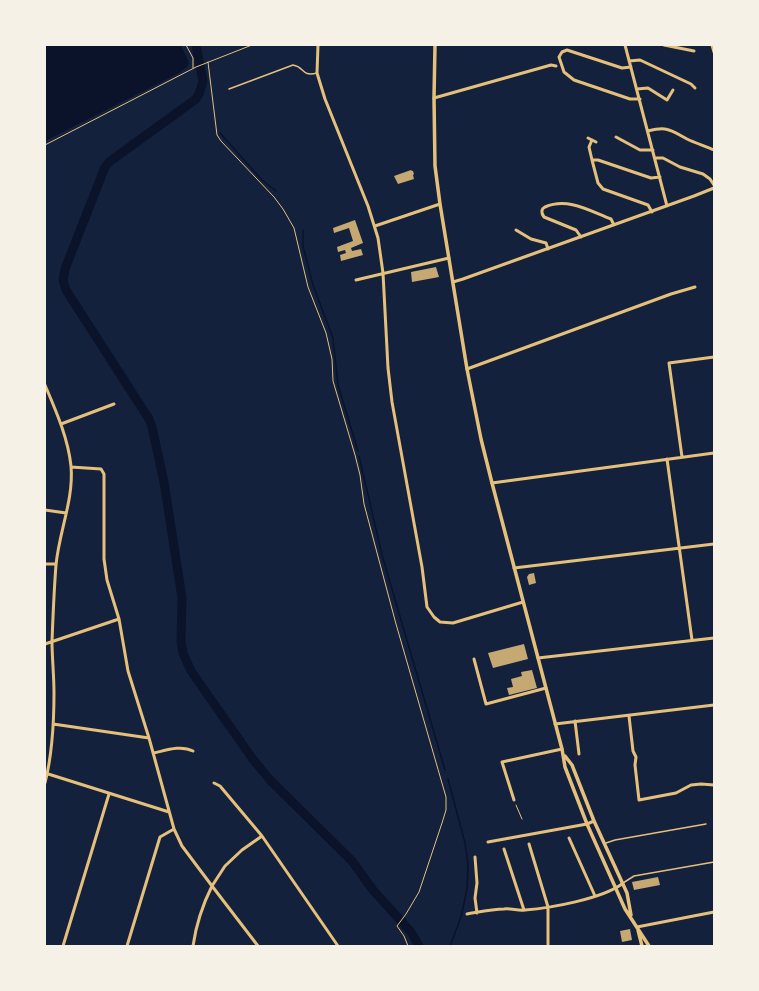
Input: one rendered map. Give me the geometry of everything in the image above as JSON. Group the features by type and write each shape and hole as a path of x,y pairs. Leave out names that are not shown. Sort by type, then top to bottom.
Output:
{"street":[{"path":"318,45 317,73 326,100 368,206 374,226 383,273 388,368 422,567 427,607 434,617 440,622 454,623 523,602"},
{"path":"435,45 435,165 467,369 480,434 564,755 565,768 587,824 625,909 631,916 649,946"},
{"path":"625,45 667,206"},
{"path":"664,45 692,51 690,45"},
{"path":"712,45 714,52"},
{"path":"631,67 622,68 567,50 562,52 559,57 564,72 574,80 630,99 640,99"},
{"path":"629,61 640,60 691,84 695,88"},
{"path":"434,98 551,65 556,66"},
{"path":"637,89 648,88 667,100 673,90"},
{"path":"648,131 657,128 670,130 688,140 714,150"},
{"path":"616,137 640,150 653,150"},
{"path":"596,142 590,139 589,147 598,183 603,189 648,205 652,212"},
{"path":"453,282 652,212 714,186 710,179 703,174 680,167 664,158 655,158"},
{"path":"592,160 598,160 651,178 660,177"},
{"path":"581,237 576,230 544,217 542,210 544,208 563,203 573,204 611,218 614,225"},
{"path":"374,226 440,204"},
{"path":"516,230 531,239 546,243 548,249"},
{"path":"356,280 449,258"},
{"path":"467,369 671,294 695,287"},
{"path":"682,457 668,363 714,357"},
{"path":"45,385 61,424 67,444 71,467 70,491 56,564 52,641 54,694 53,724 45,783"},
{"path":"61,424 114,404"},
{"path":"492,484 714,453"},
{"path":"667,459 692,640"},
{"path":"71,467 101,470 104,474 104,559 108,580 123,635 128,671 154,753 174,829 182,846 258,946"},
{"path":"45,510 66,513"},
{"path":"514,568 714,544"},
{"path":"45,564 56,564"},
{"path":"45,644 119,619"},
{"path":"538,658 714,638"},
{"path":"474,659 486,704 546,688"},
{"path":"556,724 714,705"},
{"path":"629,716 636,757 635,766 639,800 676,793 691,785 714,784"},
{"path":"575,721 579,754"},
{"path":"53,724 149,738"},
{"path":"154,753 172,748 188,748 194,751"},
{"path":"514,800 502,762 562,749"},
{"path":"564,755 572,764 594,821 627,894 631,916"},
{"path":"46,773 170,814"},
{"path":"214,783 220,786 262,836 338,946"},
{"path":"63,946 109,794"},
{"path":"488,842 587,824 594,821"},
{"path":"127,946 160,837 174,829"},
{"path":"193,946 196,926 203,903 212,886 225,866 242,850 262,836"},
{"path":"570,838 595,896"},
{"path":"529,844 548,907 548,946"},
{"path":"504,849 524,910"},
{"path":"475,857 477,883 475,898 477,913"},
{"path":"467,914 505,909 524,910 548,907 595,896 616,888 622,884"},
{"path":"637,928 714,912"},
{"path":"637,928 642,946"}],"lane":[{"path":"229,89 293,65 298,66 309,75 317,73"},
{"path":"604,844 615,840 706,824"},
{"path":"622,884 634,876 714,862"}],"path":[{"path":"186,45 193,58 193,68"},
{"path":"45,145 193,68 252,45"},
{"path":"208,62 217,135 268,190 283,209 294,228 308,287 326,332 332,359 333,382 355,455 360,475 364,504 396,624 446,797 446,810 419,892 397,926 404,936 408,946"},
{"path":"514,800 522,819"}],"water":[{"path":"45,45 181,45 189,62 188,66 179,73 45,141"}],"building":[{"path":"411,170 414,174 414,179 398,184 394,176"},
{"path":"355,220 363,243 351,248 352,251 361,249 363,255 341,261 340,255 346,253 345,250 338,252 337,247 353,241 349,228 334,233 333,228"},
{"path":"436,267 439,277 412,282 411,272"},
{"path":"534,573 536,583 529,585 527,577 529,574"},
{"path":"524,644 528,659 493,668 488,653"},
{"path":"532,670 537,688 509,695 507,688 513,687 511,679 522,676 521,672"},
{"path":"658,877 660,885 634,890 632,882"},
{"path":"630,929 632,940 622,942 620,931"}],"waterway":[{"path":"196,45 203,81 199,94 196,99 109,162 105,167 65,269 63,280 66,290 149,419 152,427 164,482 182,598 181,642 183,653 191,671 252,758 270,780 352,861 373,890 411,932 419,946"},
{"path":"220,133 262,180 276,191"},
{"path":"303,230 303,246 313,285 333,338 338,385 358,451"},
{"path":"359,456 382,555 445,770"},
{"path":"448,779 465,843 468,864 467,889 461,917 450,946"}]}
